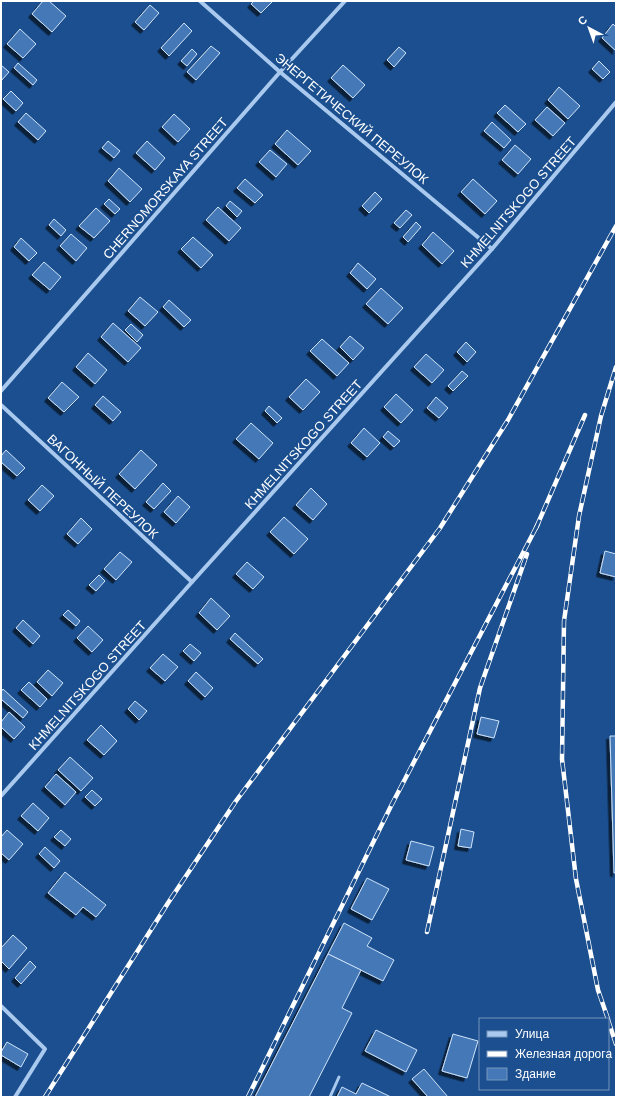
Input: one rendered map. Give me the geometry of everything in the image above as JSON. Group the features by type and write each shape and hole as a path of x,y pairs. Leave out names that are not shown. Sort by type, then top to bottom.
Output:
{"street":[{"name":"ЭНЕРГЕТИЧЕСКИЙ ПЕРЕУЛОК","path":"200,1 280,72 492,249"},
{"name":"CHERNOMORSKAYA STREET","path":"1,390 280,72 345,1"},
{"name":"KHMELNITSKOGO STREET","path":"1,796 492,249 616,102"},
{"name":"ВАГОННЫЙ ПЕРЕУЛОК","path":"1,404 192,582"},
{"path":"1,1006 45,1049 15,1097"}],"lane":[{"path":"330,1097 339,1077"}],"building":[{"path":"43,1 49,1 66,16 52,32 32,14"},
{"path":"254,1 273,1 261,13 251,4"},
{"path":"150,5 159,13 144,30 135,22"},
{"path":"184,23 192,31 169,56 161,48"},
{"path":"613,24 616,27 616,51 602,38"},
{"path":"20,29 36,44 23,58 7,44"},
{"path":"211,46 220,53 196,80 187,72"},
{"path":"399,47 406,53 394,67 387,60"},
{"path":"192,49 197,54 187,66 181,61"},
{"path":"599,61 610,72 603,79 592,69"},
{"path":"18,63 37,80 33,85 14,68"},
{"path":"1,65 9,72 1,81"},
{"path":"343,65 365,85 353,98 331,78"},
{"path":"559,87 580,106 568,119 548,100"},
{"path":"11,91 23,103 16,111 3,99"},
{"path":"505,105 526,124 518,132 497,113"},
{"path":"547,107 565,123 553,136 535,120"},
{"path":"26,113 46,131 38,140 18,122"},
{"path":"174,114 190,129 178,142 162,127"},
{"path":"492,122 511,140 504,148 484,131"},
{"path":"287,130 311,151 298,165 275,144"},
{"path":"108,141 120,151 114,158 102,148"},
{"path":"147,141 165,158 155,170 136,153"},
{"path":"515,145 531,159 518,174 502,160"},
{"path":"270,150 287,164 276,177 259,162"},
{"path":"119,168 142,189 130,202 108,181"},
{"path":"245,179 263,195 255,203 237,188"},
{"path":"473,179 497,201 485,214 461,192"},
{"path":"375,192 382,199 369,213 362,206"},
{"path":"109,199 120,209 115,214 104,204"},
{"path":"230,201 242,211 237,217 226,206"},
{"path":"218,207 241,228 229,241 206,220"},
{"path":"96,208 110,221 94,238 79,226"},
{"path":"406,210 412,215 400,228 394,223"},
{"path":"54,219 66,230 61,236 49,225"},
{"path":"416,222 421,227 408,242 403,237"},
{"path":"433,232 454,251 442,264 422,245"},
{"path":"71,234 87,248 76,261 60,246"},
{"path":"193,237 213,255 201,268 181,249"},
{"path":"21,238 37,253 29,261 14,247"},
{"path":"44,262 61,277 50,290 32,275"},
{"path":"358,263 376,279 367,289 350,273"},
{"path":"381,288 403,308 388,324 366,304"},
{"path":"140,297 158,312 145,326 128,311"},
{"path":"169,300 191,320 184,327 163,307"},
{"path":"113,323 141,348 128,362 101,337"},
{"path":"131,324 143,335 137,342 125,330"},
{"path":"350,336 364,348 353,360 340,347"},
{"path":"322,339 349,363 337,376 310,351"},
{"path":"466,342 476,352 467,362 457,352"},
{"path":"88,353 107,370 95,384 76,367"},
{"path":"426,354 444,370 432,383 414,367"},
{"path":"462,371 468,376 453,391 448,386"},
{"path":"306,379 320,392 303,410 289,397"},
{"path":"62,382 79,397 64,412 48,398"},
{"path":"396,394 413,410 401,423 384,407"},
{"path":"103,396 121,412 113,421 95,405"},
{"path":"436,397 448,408 439,418 427,408"},
{"path":"269,406 282,418 277,423 265,411"},
{"path":"251,423 273,443 259,459 236,439"},
{"path":"364,428 380,443 367,457 351,443"},
{"path":"388,431 400,441 394,447 383,437"},
{"path":"6,450 25,468 17,476 1,462 1,456"},
{"path":"141,450 157,465 135,489 119,474"},
{"path":"163,483 171,491 154,509 146,502"},
{"path":"42,485 54,496 40,511 28,500"},
{"path":"311,488 327,504 313,520 296,505"},
{"path":"178,496 190,507 176,523 164,512"},
{"path":"284,517 308,539 294,554 270,532"},
{"path":"81,518 92,529 78,544 67,534"},
{"path":"605,551 616,554 616,577 600,573"},
{"path":"120,552 132,562 116,580 104,569"},
{"path":"247,562 264,577 253,589 236,574"},
{"path":"99,575 105,581 96,591 89,585"},
{"path":"211,598 230,616 217,630 199,613"},
{"path":"68,610 80,621 76,626 63,615"},
{"path":"23,620 40,636 33,644 16,628"},
{"path":"88,626 103,640 92,652 77,638"},
{"path":"235,633 263,659 258,664 230,639"},
{"path":"190,644 201,653 194,661 183,651"},
{"path":"163,654 178,667 165,681 150,668"},
{"path":"48,670 63,683 52,696 37,682"},
{"path":"196,672 213,688 205,697 188,681"},
{"path":"29,682 47,699 40,707 21,690"},
{"path":"3,689 28,712 23,718 1,699 1,692"},
{"path":"135,701 147,711 139,720 128,709"},
{"path":"9,712 25,727 14,739 1,727 1,722"},
{"path":"481,717 499,721 494,738 477,734"},
{"path":"101,725 117,741 104,755 87,740"},
{"path":"610,736 616,736 616,873 614,873"},
{"path":"70,757 93,778 81,791 58,770"},
{"path":"56,774 76,792 65,805 45,787"},
{"path":"92,790 102,799 95,806 85,797"},
{"path":"33,803 49,818 38,831 21,816"},
{"path":"461,829 474,832 471,848 458,846"},
{"path":"7,830 23,844 9,860 1,853 1,837"},
{"path":"61,830 71,839 65,846 54,837"},
{"path":"411,841 434,847 429,866 406,860"},
{"path":"45,847 60,861 54,868 39,854"},
{"path":"65,872 106,905 96,917 83,907 76,915 48,893"},
{"path":"367,878 389,889 372,920 351,909"},
{"path":"344,923 372,938 367,946 394,960 383,981 328,954"},
{"path":"13,935 27,948 9,969 1,961 1,948"},
{"path":"328,954 361,970 342,1008 352,1013 309,1097 255,1097"},
{"path":"30,961 36,967 21,984 15,978"},
{"path":"376,1030 417,1050 406,1072 365,1051"},
{"path":"453,1034 478,1041 467,1078 442,1071"},
{"path":"7,1042 28,1054 21,1067 1,1055 1,1052"},
{"path":"424,1069 448,1097 428,1097 412,1079"},
{"path":"362,1083 391,1097 337,1097 342,1087 356,1094"}],"railway":[{"path":"45,1097 168,903 236,801 440,528 508,420 616,226"},
{"path":"608,1018 598,990 576,879 562,759 564,621 579,516 601,416 616,367"},
{"path":"536,528 585,415"},
{"path":"248,1097 391,806 538,524"},
{"path":"427,932 480,688 527,554"},
{"path":"609,1023 616,1044"}]}
